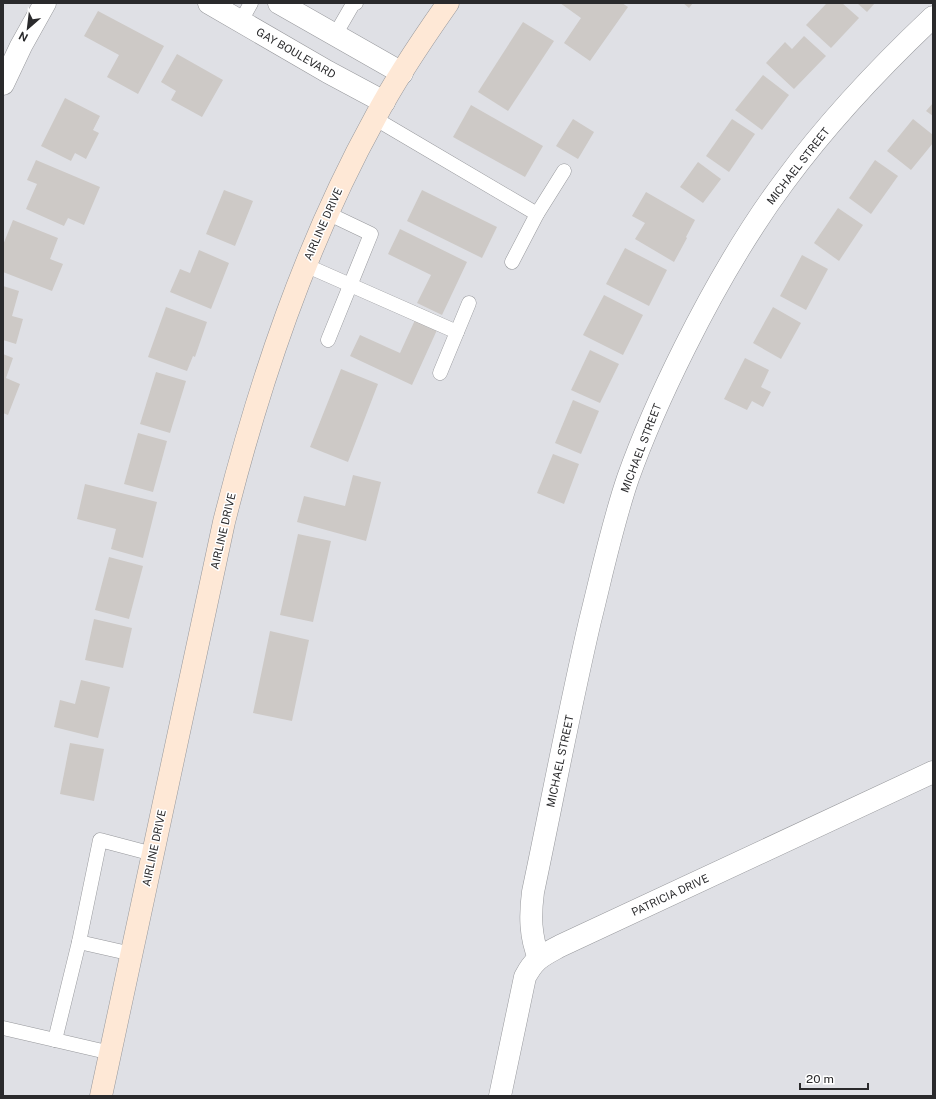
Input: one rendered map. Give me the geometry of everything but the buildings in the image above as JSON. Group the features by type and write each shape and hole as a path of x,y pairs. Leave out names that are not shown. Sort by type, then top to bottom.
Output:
{"main road":[{"name":"AIRLINE DRIVE","path":"101,1096 208,596 240,459 284,318 327,213 346,173 379,110 448,3"}],"street":[{"path":"3,84 21,46 45,3"},
{"name":"GAY BOULEVARD","path":"209,3 246,12 379,110"},
{"path":"279,3 402,74"},
{"name":"MICHAEL STREET","path":"539,958 534,947 531,932 533,892 579,671 602,570 628,478 668,380 713,291 759,218 784,182 857,93 903,45 933,17"},
{"name":"PATRICIA DRIVE","path":"500,1096 525,977 531,966 539,958 567,943 933,772"}],"lane":[{"path":"335,35 354,3"},
{"path":"379,110 537,214"},
{"path":"512,262 537,214 564,171"},
{"path":"327,213 371,234 328,340"},
{"path":"305,265 457,332"},
{"path":"440,373 470,303"},
{"path":"55,1040 79,942 100,840 153,854"},
{"path":"79,942 132,954"},
{"path":"3,1028 111,1053"}]}
